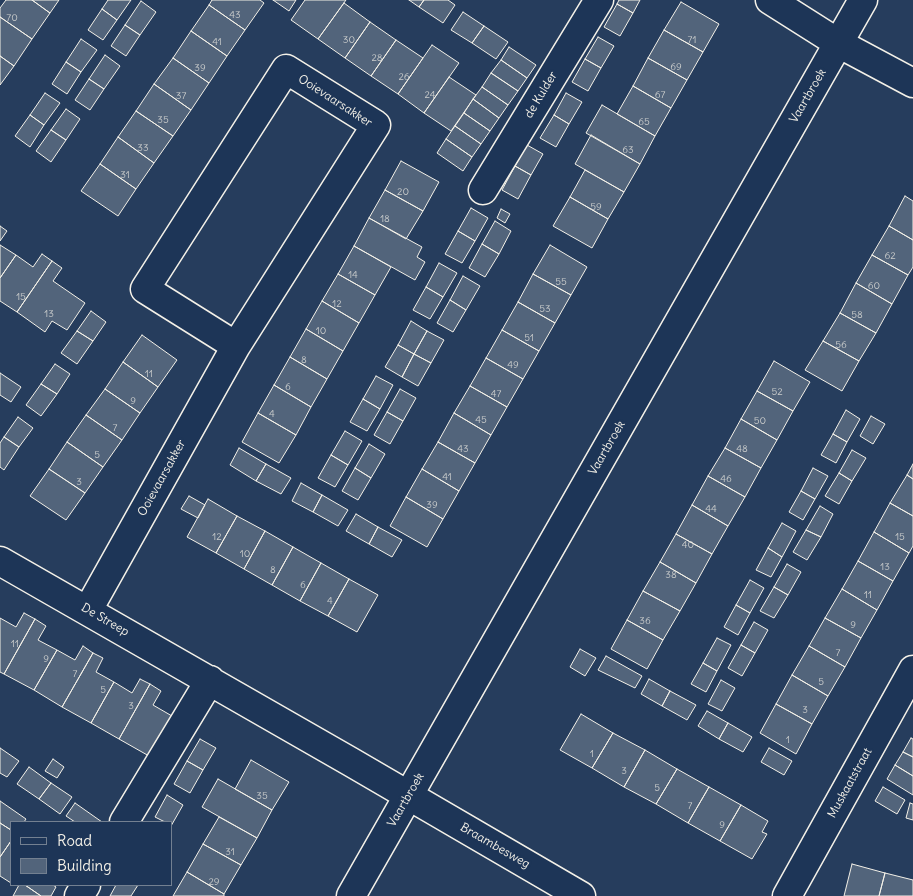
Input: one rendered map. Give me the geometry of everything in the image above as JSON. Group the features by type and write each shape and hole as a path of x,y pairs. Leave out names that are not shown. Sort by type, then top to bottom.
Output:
{"street":[{"name":"de Kulder","path":"483,190 599,0"},
{"path":"770,0 838,43 913,83"},
{"name":"Vaartbroek","path":"351,896 862,0"},
{"name":"Ooievaarsakker","path":"88,610 236,346 376,125 286,69 145,289 236,346"},
{"name":"De Streep","path":"0,561 409,795"},
{"name":"Muskaatstraat","path":"787,896 913,670"},
{"path":"125,821 210,680"},
{"name":"Braambesweg","path":"409,795 581,896"}],"building":[{"path":"6,0 32,0 50,13 32,39 0,17 0,8"},
{"path":"32,0 59,0 50,13"},
{"path":"108,0 131,0 117,20 102,9"},
{"path":"212,0 260,0 264,3 245,30 209,5"},
{"path":"273,0 296,0 289,11"},
{"path":"305,0 346,0 318,39 291,20"},
{"path":"409,0 424,0 419,7"},
{"path":"424,0 448,0 455,5 443,23 419,7"},
{"path":"619,0 640,0 633,13 617,4"},
{"path":"141,1 156,12 140,35 125,25"},
{"path":"681,2 719,24 703,52 664,30"},
{"path":"344,3 370,22 345,58 318,39"},
{"path":"617,4 633,13 620,36 604,27"},
{"path":"209,5 245,30 227,56 191,31"},
{"path":"102,9 117,20 103,40 88,30"},
{"path":"463,12 484,26 472,43 451,30"},
{"path":"0,17 32,39 14,66 0,56"},
{"path":"370,22 396,40 371,76 345,58"},
{"path":"125,25 140,35 126,56 111,46"},
{"path":"484,26 508,42 496,59 472,43"},
{"path":"664,30 703,52 687,80 648,58"},
{"path":"191,31 227,56 209,83 173,58"},
{"path":"598,37 614,46 601,68 585,59"},
{"path":"81,39 97,50 81,72 66,62"},
{"path":"396,40 423,58 398,94 371,76"},
{"path":"432,45 459,63 424,113 398,94"},
{"path":"509,47 536,65 527,78 501,60"},
{"path":"105,55 120,66 104,89 89,79"},
{"path":"0,56 14,66 0,85"},
{"path":"173,58 209,83 191,110 154,84"},
{"path":"648,58 687,80 671,108 633,86"},
{"path":"585,59 601,68 588,91 572,82"},
{"path":"501,60 527,78 518,91 491,73"},
{"path":"66,62 81,72 67,94 52,84"},
{"path":"491,73 518,91 508,105 482,87"},
{"path":"449,77 476,95 451,131 424,113"},
{"path":"89,79 104,89 90,110 75,100"},
{"path":"154,84 191,110 173,136 136,111"},
{"path":"633,86 671,108 655,136 617,114"},
{"path":"482,87 508,105 499,118 473,99"},
{"path":"45,93 60,103 44,125 30,115"},
{"path":"566,93 582,102 569,124 554,115"},
{"path":"473,99 499,118 490,131 464,113"},
{"path":"602,105 655,136 640,164 586,133"},
{"path":"66,109 80,119 66,140 51,130"},
{"path":"136,111 173,136 154,163 118,137"},
{"path":"464,113 490,131 481,144 455,126"},
{"path":"30,115 44,125 30,147 15,136"},
{"path":"554,115 569,124 556,147 540,138"},
{"path":"455,126 481,144 472,157 446,139"},
{"path":"51,130 66,140 51,162 36,151"},
{"path":"591,135 640,164 624,192 575,164"},
{"path":"118,137 154,163 136,189 100,164"},
{"path":"446,139 472,157 463,171 437,153"},
{"path":"527,145 543,154 531,175 515,166"},
{"path":"401,161 439,182 423,211 385,190"},
{"path":"100,164 136,189 118,216 81,191"},
{"path":"515,166 531,175 518,199 502,190"},
{"path":"585,170 624,192 608,219 570,197"},
{"path":"385,190 423,211 406,239 369,218"},
{"path":"905,196 913,201 913,240 889,226"},
{"path":"570,197 608,219 592,248 553,226"},
{"path":"471,208 488,218 475,241 458,231"},
{"path":"501,209 510,214 505,223 497,218"},
{"path":"369,218 422,247 417,257 425,262 415,280 354,246"},
{"path":"495,221 511,231 499,254 482,244"},
{"path":"0,226 7,231 0,241"},
{"path":"889,226 913,240 913,267 908,275 872,255"},
{"path":"458,231 475,241 462,263 445,254"},
{"path":"482,244 499,254 485,277 469,268"},
{"path":"0,245 16,255 0,278"},
{"path":"550,245 587,267 571,295 533,274"},
{"path":"354,246 391,267 375,295 338,274"},
{"path":"42,254 52,261 17,312 0,301 0,278 16,255 33,267"},
{"path":"872,255 908,275 892,304 856,283"},
{"path":"52,261 62,268 53,281 85,303 67,330 52,321 45,332 17,312"},
{"path":"439,263 457,273 443,297 426,287"},
{"path":"338,274 375,295 359,323 322,301"},
{"path":"533,274 571,295 555,323 518,302"},
{"path":"463,276 480,286 466,310 450,300"},
{"path":"856,283 892,304 876,333 840,313"},
{"path":"426,287 443,297 430,319 413,310"},
{"path":"450,300 466,310 453,332 437,323"},
{"path":"322,301 359,323 343,351 306,329"},
{"path":"518,302 555,323 539,351 502,330"},
{"path":"91,311 106,322 93,341 77,331"},
{"path":"840,313 876,333 859,361 823,341"},
{"path":"411,321 427,331 414,354 398,345"},
{"path":"306,329 343,351 327,379 290,357"},
{"path":"502,330 539,351 523,379 486,358"},
{"path":"77,331 93,341 77,364 61,353"},
{"path":"427,331 444,340 431,363 414,354"},
{"path":"142,335 177,360 158,387 123,362"},
{"path":"823,341 859,361 842,391 805,370"},
{"path":"398,345 414,354 402,377 385,367"},
{"path":"414,354 431,363 418,386 402,377"},
{"path":"290,357 327,379 311,407 274,385"},
{"path":"486,358 523,379 507,407 470,386"},
{"path":"774,361 810,382 793,411 757,391"},
{"path":"123,362 158,387 140,413 105,389"},
{"path":"55,364 70,374 57,394 41,384"},
{"path":"0,373 21,387 11,402 0,395"},
{"path":"376,376 393,385 380,409 363,399"},
{"path":"41,384 57,394 41,416 26,405"},
{"path":"274,385 311,407 296,435 258,413"},
{"path":"470,386 507,407 491,435 454,413"},
{"path":"105,389 140,413 122,440 86,415"},
{"path":"400,389 416,398 403,421 387,412"},
{"path":"757,391 793,411 777,440 741,419"},
{"path":"363,399 380,409 367,431 350,422"},
{"path":"846,410 860,419 847,442 833,434"},
{"path":"387,412 403,421 390,444 374,435"},
{"path":"258,413 296,435 279,463 242,442"},
{"path":"454,413 491,435 475,463 438,442"},
{"path":"86,415 122,440 103,467 67,442"},
{"path":"871,416 885,424 873,444 860,436"},
{"path":"18,417 33,428 19,447 4,437"},
{"path":"741,419 777,440 761,468 725,448"},
{"path":"345,431 362,441 348,465 331,455"},
{"path":"833,434 847,442 836,463 821,455"},
{"path":"4,437 19,447 4,470 0,467 0,443"},
{"path":"67,442 103,467 85,493 49,469"},
{"path":"438,442 475,463 459,491 422,469"},
{"path":"369,444 385,454 371,478 355,468"},
{"path":"239,448 266,464 256,481 230,465"},
{"path":"725,448 761,468 745,497 708,476"},
{"path":"852,450 866,458 852,481 839,473"},
{"path":"331,455 348,465 335,487 318,478"},
{"path":"266,464 291,478 281,494 256,481"},
{"path":"913,464 913,479 907,475"},
{"path":"355,468 371,478 358,500 342,491"},
{"path":"813,468 828,476 815,499 801,491"},
{"path":"49,469 85,493 66,520 30,496"},
{"path":"422,469 459,491 443,519 406,497"},
{"path":"839,473 852,481 839,504 825,496"},
{"path":"907,475 913,479 913,516 890,503"},
{"path":"708,476 745,497 728,526 692,505"},
{"path":"301,483 322,495 313,512 292,501"},
{"path":"801,491 815,499 803,520 789,512"},
{"path":"322,495 348,510 338,526 313,512"},
{"path":"189,496 205,505 198,518 181,509"},
{"path":"406,497 443,519 427,547 390,526"},
{"path":"208,499 237,516 216,553 187,537"},
{"path":"890,503 913,516 913,546 909,553 874,532"},
{"path":"692,505 728,526 712,554 676,534"},
{"path":"820,506 833,514 821,537 806,530"},
{"path":"356,514 378,527 369,544 346,531"},
{"path":"237,516 265,531 244,569 216,553"},
{"path":"782,523 796,531 782,557 768,548"},
{"path":"378,527 402,540 392,557 369,544"},
{"path":"806,530 821,537 807,560 793,552"},
{"path":"265,531 293,547 272,585 244,569"},
{"path":"874,532 909,553 893,581 858,561"},
{"path":"676,534 712,554 696,583 660,562"},
{"path":"293,547 321,563 300,601 272,585"},
{"path":"768,548 782,557 771,577 756,570"},
{"path":"858,561 893,581 877,610 842,589"},
{"path":"660,562 696,583 680,611 643,591"},
{"path":"321,563 349,579 328,616 300,601"},
{"path":"787,564 801,572 788,595 774,587"},
{"path":"349,579 378,595 357,632 328,616"},
{"path":"750,580 764,588 750,613 736,605"},
{"path":"774,587 788,595 774,618 760,611"},
{"path":"842,589 877,610 861,638 825,618"},
{"path":"643,591 680,611 663,640 627,620"},
{"path":"736,605 750,613 738,635 724,627"},
{"path":"24,613 35,619 4,674 0,672 0,618 16,627"},
{"path":"825,618 861,638 845,667 809,646"},
{"path":"35,619 46,626 38,640 57,650 34,690 4,674"},
{"path":"627,620 663,640 647,669 611,649"},
{"path":"754,622 768,630 755,653 741,645"},
{"path":"717,638 731,645 717,671 703,663"},
{"path":"741,645 755,653 742,676 728,668"},
{"path":"83,646 93,653 62,707 34,690 57,650 75,660"},
{"path":"809,646 845,667 828,696 792,675"},
{"path":"580,649 596,658 585,676 570,667"},
{"path":"93,653 103,658 96,672 114,682 91,723 62,707"},
{"path":"606,656 642,676 635,688 598,670"},
{"path":"703,663 717,671 706,692 691,684"},
{"path":"792,675 828,696 812,724 776,704"},
{"path":"140,679 150,684 119,739 91,723 114,682 132,693"},
{"path":"649,679 670,691 662,706 641,694"},
{"path":"721,680 735,688 722,711 708,704"},
{"path":"150,684 161,691 153,705 172,716 149,756 119,739"},
{"path":"670,691 696,705 687,720 662,706"},
{"path":"776,704 812,724 796,754 760,733"},
{"path":"707,711 728,723 719,739 698,726"},
{"path":"581,714 613,733 592,768 560,750"},
{"path":"728,723 752,737 743,752 719,739"},
{"path":"613,733 645,750 624,787 592,768"},
{"path":"911,738 913,739 913,757 903,752"},
{"path":"200,739 216,748 203,770 187,761"},
{"path":"0,748 19,761 7,777 0,773"},
{"path":"769,748 792,761 784,775 761,762"},
{"path":"645,750 677,769 656,804 624,787"},
{"path":"903,752 913,757 913,776 895,765"},
{"path":"53,759 64,767 57,778 45,771"},
{"path":"251,760 289,782 272,810 235,789"},
{"path":"187,761 203,770 190,793 174,784"},
{"path":"895,765 913,776 913,795 887,779"},
{"path":"29,767 51,783 39,799 17,784"},
{"path":"677,769 709,787 688,823 656,804"},
{"path":"218,779 272,810 257,838 202,807"},
{"path":"51,783 72,797 60,814 39,799"},
{"path":"709,787 741,805 720,841 688,823"},
{"path":"883,787 905,800 897,814 875,801"},
{"path":"167,795 183,805 172,824 172,821 163,821 155,817"},
{"path":"0,801 26,819 25,821 10,821 10,829 0,823"},
{"path":"75,803 101,821 74,821 66,816"},
{"path":"910,803 913,804 913,820 906,818"},
{"path":"741,805 768,821 762,832 767,834 752,859 720,841"},
{"path":"219,817 257,838 241,865 203,844"},
{"path":"0,823 10,829 10,842 0,857"},
{"path":"10,842 10,882 0,876 0,857"},
{"path":"203,844 241,865 224,894 187,872"},
{"path":"852,864 885,873 879,896 844,896"},
{"path":"187,872 224,894 224,896 173,896"},
{"path":"885,873 913,880 913,896 879,896"},
{"path":"18,886 26,886 41,896 13,896"},
{"path":"26,886 56,887 51,896 41,896"},
{"path":"115,886 137,886 131,896 110,896"}]}
